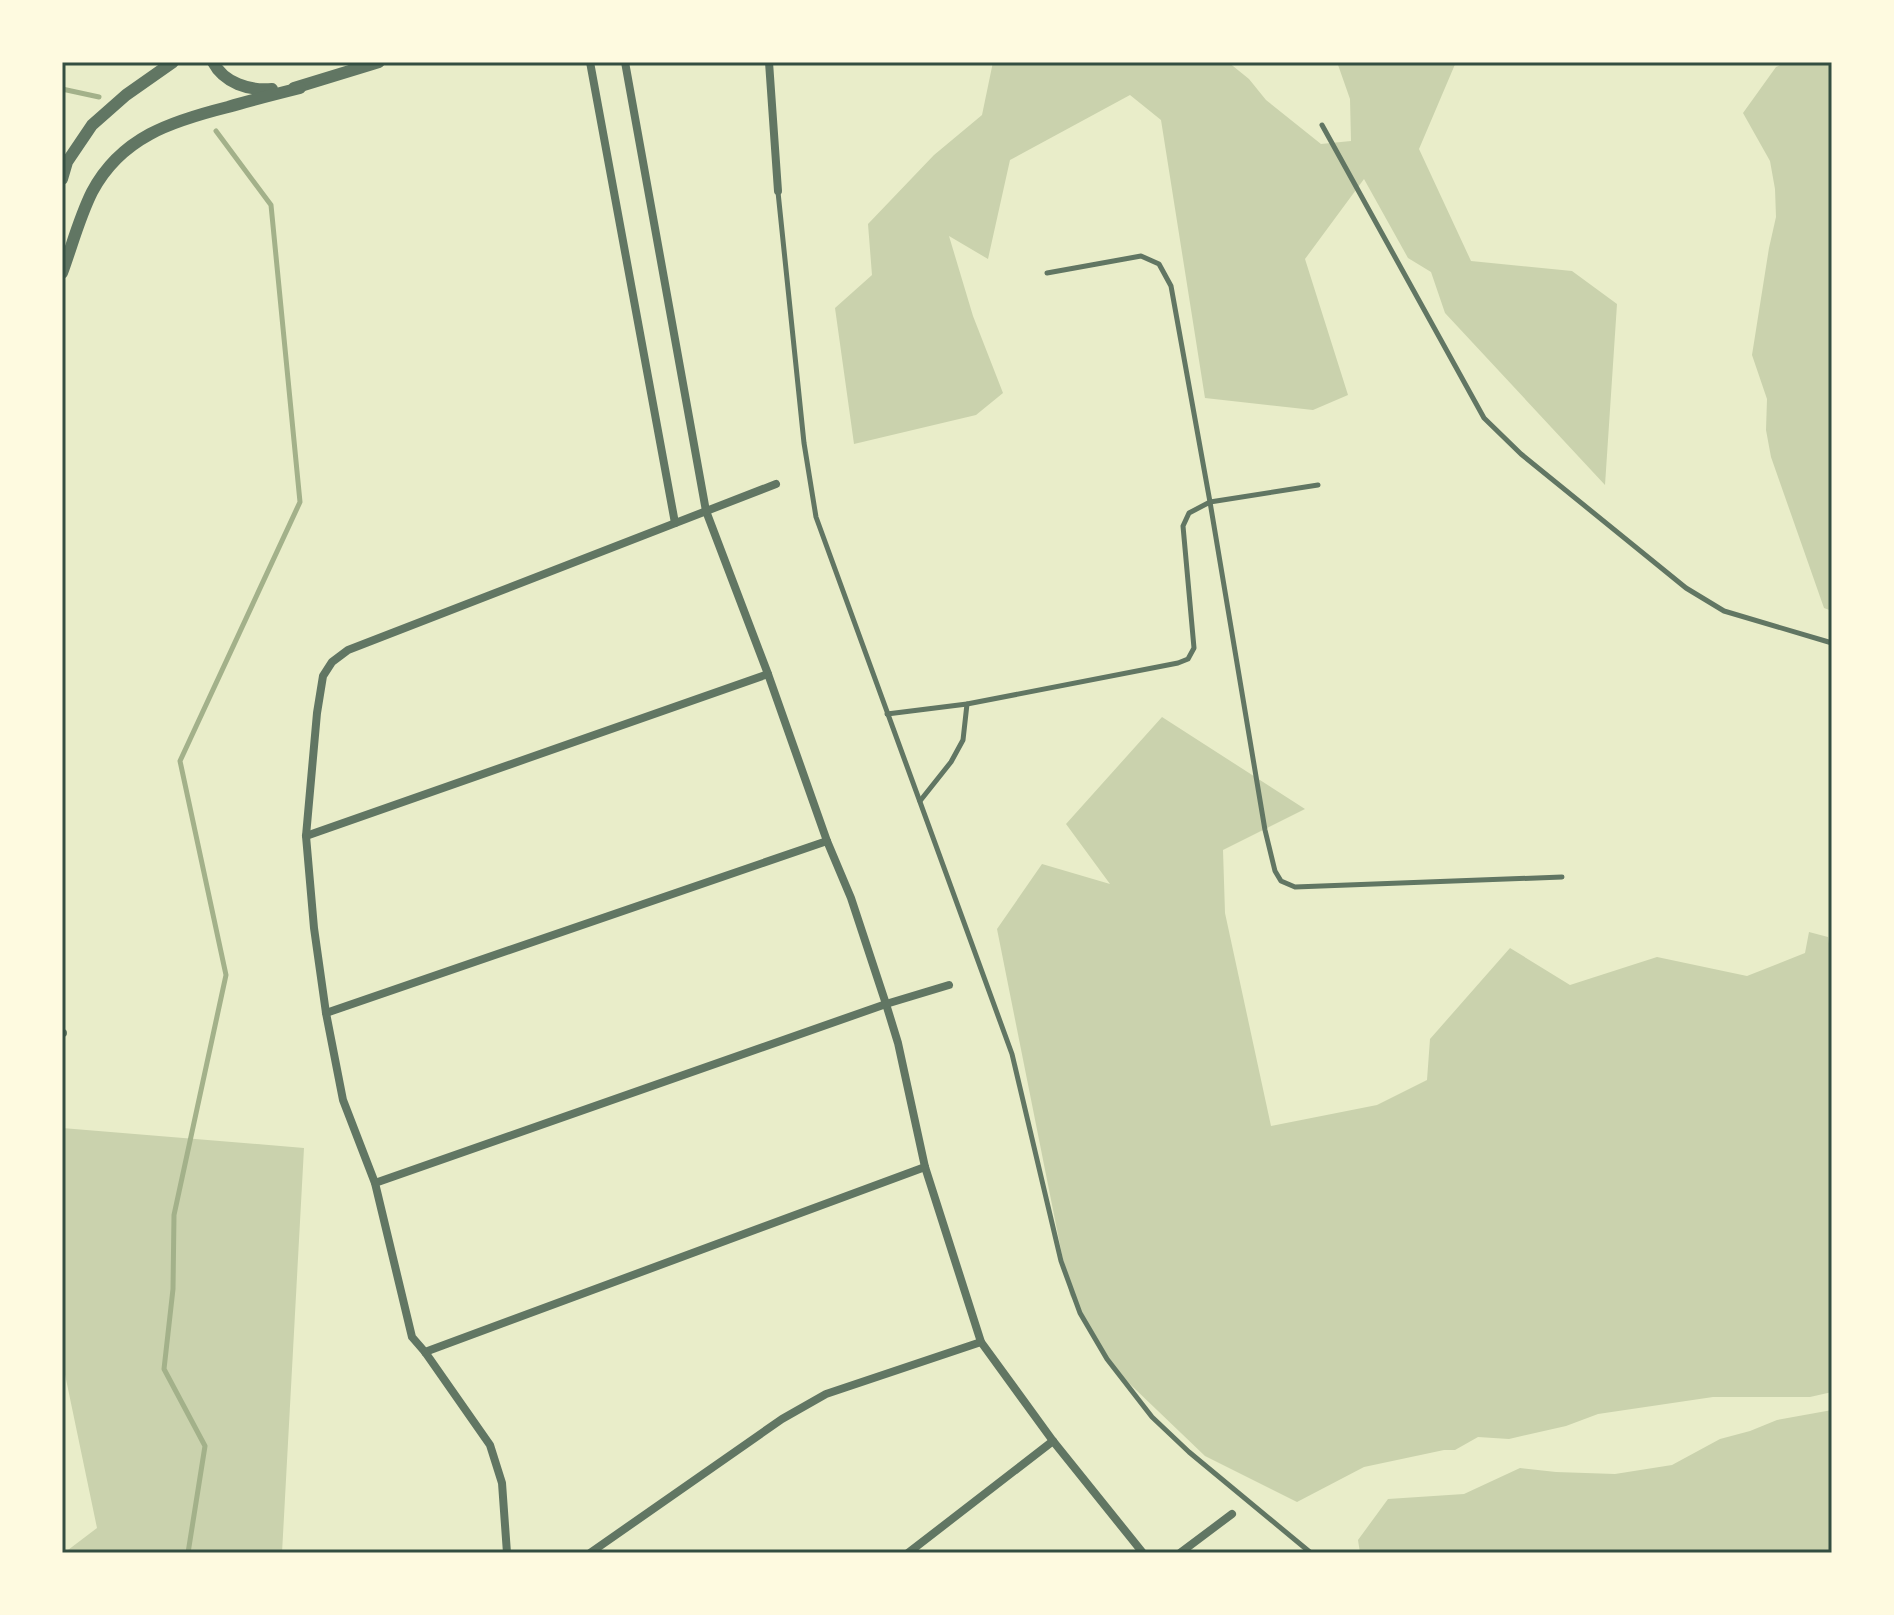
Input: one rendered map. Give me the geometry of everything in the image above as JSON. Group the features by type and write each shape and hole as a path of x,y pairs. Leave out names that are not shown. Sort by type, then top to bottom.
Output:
{"street":[{"path":"62,179 67,162 92,125 126,95 173,62"},
{"path":"213,62 219,73 258,90 300,88"},
{"path":"62,273 93,190 130,146 171,123 300,88 377,62"},
{"path":"590,62 675,523"},
{"path":"625,62 706,511 827,841 851,898 898,1043 925,1167 981,1342 1053,1441 1143,1553"},
{"path":"769,62 778,191"},
{"path":"507,1553 502,1483 490,1445 412,1337 375,1183 343,1100 314,928 306,836 323,676 332,662 348,650 776,484"},
{"path":"306,836 768,674"},
{"path":"326,1013 827,841"},
{"path":"375,1183 886,1004 949,985"},
{"path":"425,1352 925,1167"},
{"path":"590,1553 782,1419 826,1394 981,1342"},
{"path":"908,1553 1053,1441"},
{"path":"1180,1553 1232,1514"}],"lane":[{"path":"1322,125 1484,418 1521,454 1686,588 1724,611 1832,643"},
{"path":"778,191 804,443 816,517 1012,1054 1061,1261 1080,1313 1107,1359 1152,1417 1189,1452 1311,1553"},
{"path":"1047,273 1141,256 1159,264 1171,286 1265,830 1275,871 1281,881 1295,887 1562,877"},
{"path":"887,714 967,704 1188,659 1194,648 1183,526 1189,513 1210,502 1318,485"},
{"path":"919,802 951,762 963,740 967,704"}],"green space":[{"path":"993,62 1228,62 1249,79 1266,100 1321,144 1351,141 1350,99 1337,62 1456,62 1419,149 1471,261 1572,271 1617,304 1605,485 1445,313 1431,272 1408,258 1364,179 1305,259 1348,395 1313,410 1205,398 1161,120 1130,95 1010,160 988,259 949,236 973,316 1003,393 976,415 854,444 835,308 872,275 868,224 934,155 982,115"},
{"path":"1787,62 1832,62 1832,611 1824,608 1771,457 1766,430 1767,399 1752,355 1776,217 1775,189 1770,161 1743,113 1776,67"},
{"path":"1162,717 1305,809 1223,850 1225,913 1271,1126 1377,1105 1427,1080 1430,1039 1510,948 1570,985 1657,957 1747,976 1805,953 1809,932 1828,937 1832,963 1832,1392 1810,1397 1713,1397 1598,1414 1566,1426 1509,1439 1478,1437 1455,1450 1364,1467 1297,1502 1205,1456 1110,1365 1070,1295 997,929 1042,864 1110,884 1066,824"},
{"path":"62,1128 304,1148 282,1553 64,1553 97,1528 62,1360"},
{"path":"1832,1410 1832,1553 1360,1553 1358,1540 1388,1499 1464,1494 1520,1468 1615,1474 1672,1465 1720,1439 1777,1420"}],"waterway":[{"path":"62,89 99,97"},
{"path":"188,1553 205,1446 164,1369 173,1289 174,1215 226,975 180,761 300,502 271,205 216,131"}]}
